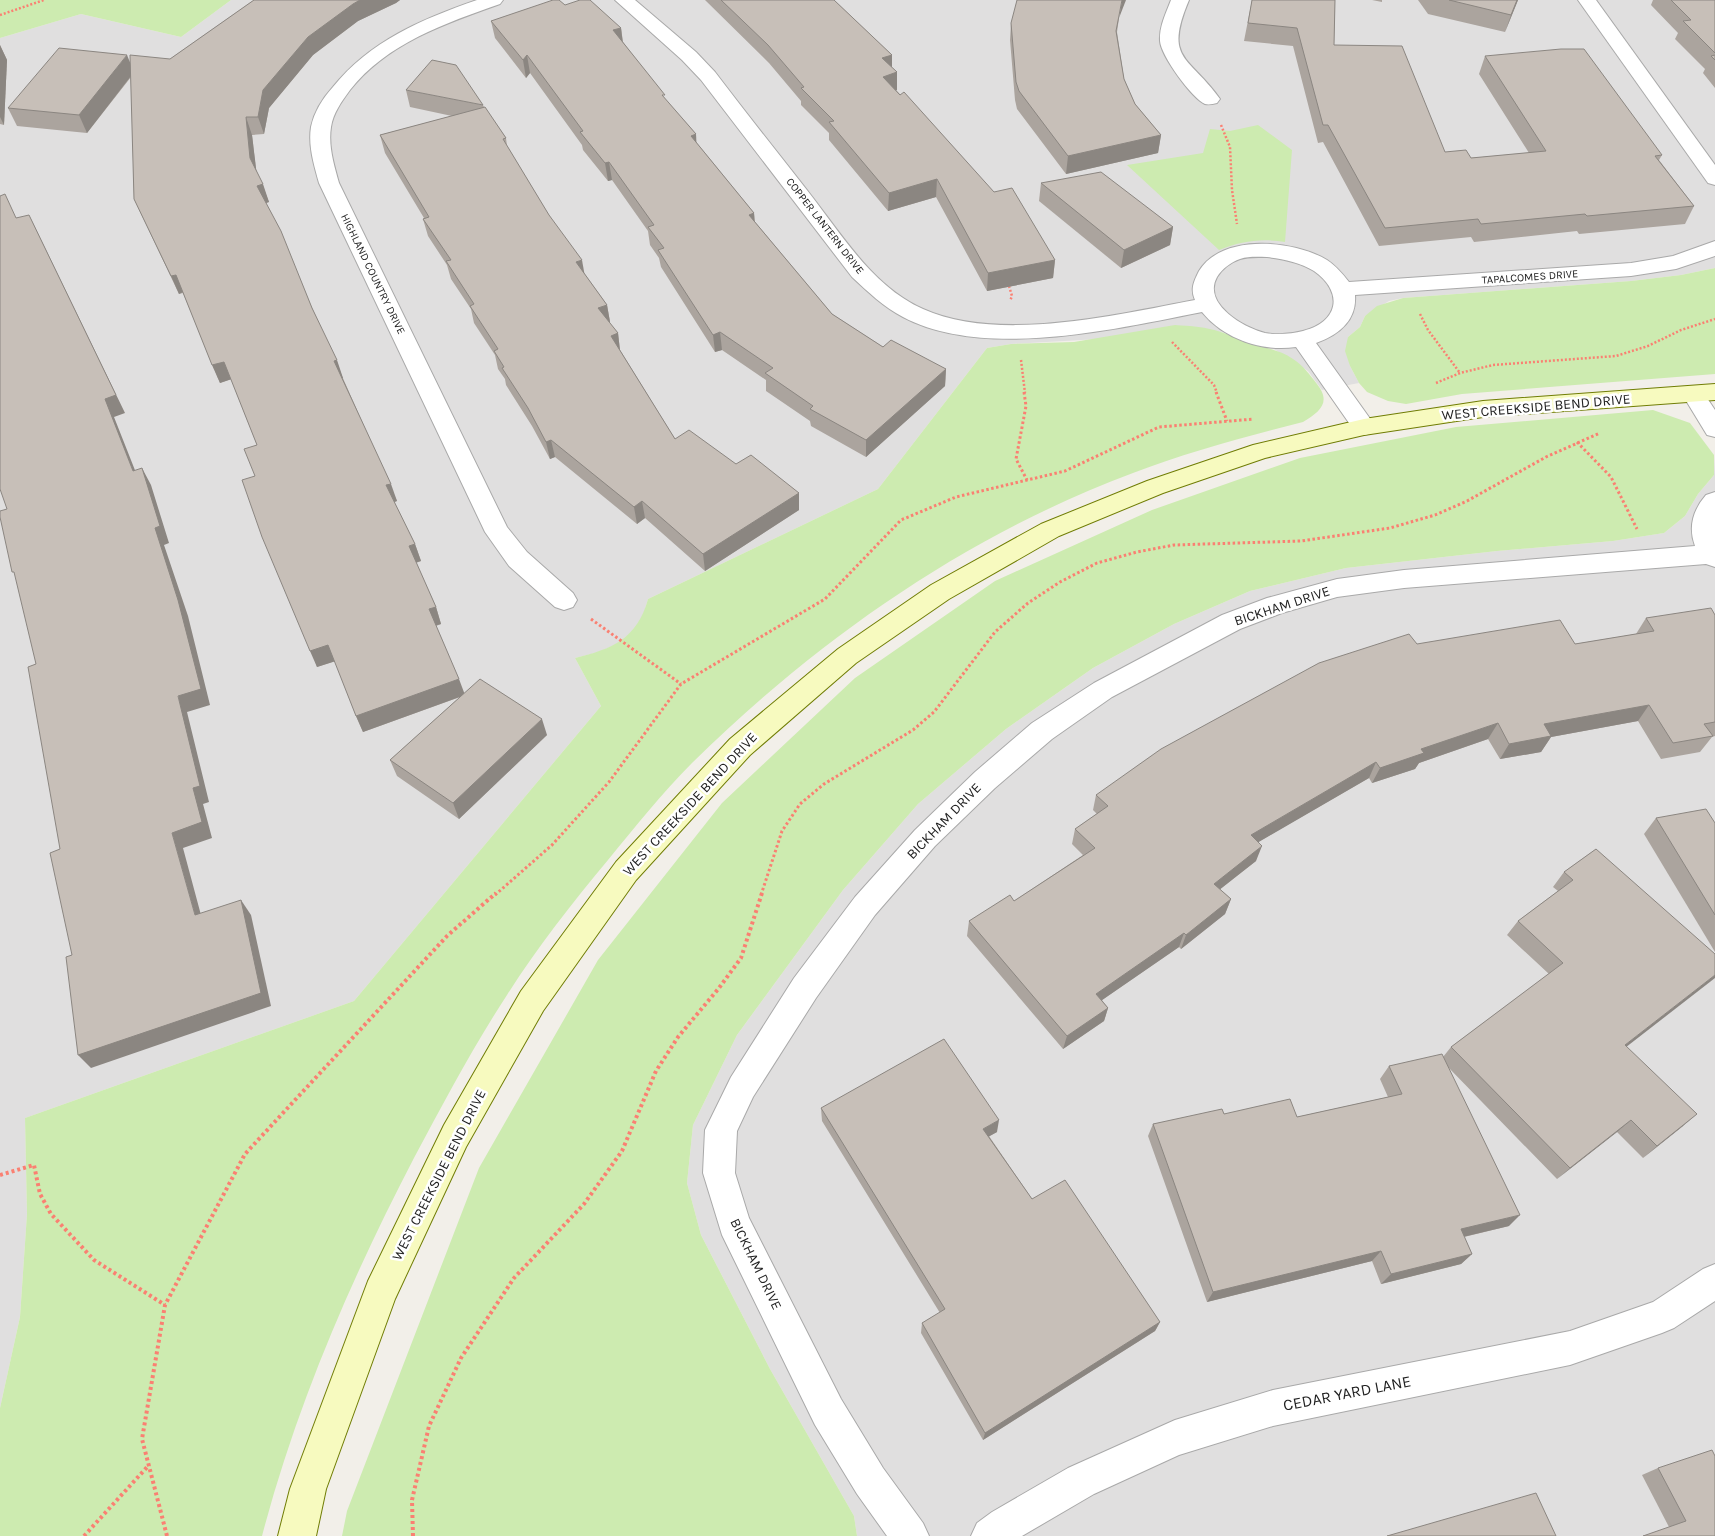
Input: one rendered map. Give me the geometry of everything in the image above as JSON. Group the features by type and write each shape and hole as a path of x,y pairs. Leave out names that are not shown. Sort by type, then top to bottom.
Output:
{"street":[{"name":"HIGHLAND COUNTRY DRIVE","path":"494,0 420,28 390,44 364,64 344,84 330,105 321,126 321,155 329,183 497,532 518,559 564,600"},
{"name":"COPPER LANTERN DRIVE","path":"624,0 689,56 708,76 860,272 887,297 920,317 958,328 1013,332 1055,330 1208,304"},
{"path":"1180,0 1170,28 1170,49 1182,67 1210,99"},
{"path":"1587,0 1715,179"},
{"name":"TAPALCOMES DRIVE","path":"1342,290 1613,271 1677,262 1715,248"},
{"path":"1267,250 1296,255 1322,267 1340,283 1342,290 1346,302 1340,320 1322,334 1296,341 1265,340 1236,330 1214,315 1203,296 1204,278 1217,262 1239,253 1267,250"},
{"path":"1302,339 1364,427"},
{"path":"1704,393 1715,428"},
{"name":"WEST CREEKSIDE BEND DRIVE","path":"297,1536 308,1489 380,1293 456,1136 532,1001 626,871 740,747 847,656 940,592 1050,530 1155,486 1261,451 1364,427 1483,409 1704,393"},
{"path":"1713,556 1703,535 1704,517 1715,501"},
{"name":"BICKHAM DRIVE","path":"910,1536 870,1482 828,1412 734,1223 720,1173 721,1130 742,1087 805,988 865,906 925,838 985,780 1042,731 1103,690 1231,622 1276,605 1338,588 1404,579 1649,559 1713,556"},
{"name":"CEDAR YARD LANE","path":"990,1536 1005,1525 1081,1481 1175,1438 1273,1408 1570,1348 1662,1316 1715,1281"}],"path":[{"path":"0,15 44,0"},
{"path":"1210,99 1230,147 1232,190 1237,223 1240,229"},
{"path":"1404,285 1428,330 1460,373"},
{"path":"1009,286 1012,296 1006,310 1021,361 1026,406 1016,459 1027,480"},
{"path":"1153,314 1176,348 1214,385 1227,421"},
{"path":"1428,386 1460,373 1493,364 1616,356 1648,346 1681,330 1715,320"},
{"path":"1577,442 1611,477 1649,559"},
{"path":"564,600 681,684"},
{"path":"0,1176 34,1165 40,1194 51,1214 94,1260 166,1305"},
{"path":"84,1536 149,1465"}],"shaded area":[{"path":"231,0 1715,0 1715,268 1681,275 1631,281 1403,298 1389,301 1365,316 1360,327 1348,337 1350,366 1359,383 1322,390 1308,371 1274,349 1238,339 1222,332 1011,344 987,348 878,489 648,599 643,616 633,631 617,644 599,652 575,658 601,706 354,1001 25,1118 27,1214 20,1317 0,1408 0,38 81,14 181,37"},
{"path":"1715,455 1715,1536 857,1536 854,1516 770,1369 701,1235 687,1183 693,1125 737,1035 843,890 918,804 1006,729 1093,668 1174,624 1250,591 1346,568 1497,551 1613,541 1664,533 1685,516 1698,494 1714,475"}],"green space":[{"path":"0,0 231,0 181,37 81,14 0,38"},
{"path":"1258,125 1292,150 1285,242 1252,241 1219,250 1127,165 1203,153 1210,129 1230,131"},
{"path":"1715,268 1715,374 1462,394 1406,404 1388,401 1367,392 1359,383 1345,351 1348,337 1360,327 1365,316 1377,306 1403,298 1631,281 1681,275"},
{"path":"1175,325 1215,330 1288,356 1297,361 1317,384 1323,397 1322,406 1314,415 1303,422 1175,458 1072,498 1012,527 954,559 843,633 740,717 681,774 568,909 518,977 448,1095 415,1156 348,1294 309,1389 276,1486 262,1536 0,1536 0,1408 20,1317 27,1214 25,1118 354,1001 601,706 575,658 611,646 630,633 643,613 648,599 878,489 987,348 1011,344 1074,342"},
{"path":"1653,410 1690,423 1714,455 1714,475 1698,494 1685,516 1664,533 1613,541 1497,551 1346,568 1250,591 1174,624 1093,668 1006,729 918,804 843,890 737,1035 693,1125 687,1183 701,1235 770,1369 854,1516 857,1536 342,1536 347,1511 479,1168 598,960 722,803 855,678 995,581 1152,510 1300,458 1456,427"}],"building":[{"path":"254,0 360,0 308,37 263,90 258,117 246,117 250,158 263,184 257,186 281,231 312,308 337,360 334,361 391,484 386,485 415,544 409,546 436,607 429,609 459,679 356,716 328,645 310,651 262,537 242,480 255,476 244,449 257,445 224,362 212,365 176,275 171,276 134,199 130,55 170,59"},
{"path":"553,0 559,0 565,5 580,0 590,0 621,28 613,30 665,95 662,95 696,134 691,136 754,213 749,215 832,314 883,347 891,340 946,369 866,440 810,409 813,406 765,373 773,368 720,332 713,335 658,250 664,248 648,227 654,225 609,162 605,163 580,132 583,131 527,55 523,60 491,21"},
{"path":"721,0 834,0 892,55 882,58 897,72 883,77 900,95 904,92 994,192 1012,188 1055,260 988,273 937,179 889,193 829,122 834,121 801,88 804,87 768,45"},
{"path":"1017,0 1122,0 1116,31 1124,79 1135,104 1161,135 1068,156 1019,91 1016,82 1011,23"},
{"path":"1252,0 1335,0 1334,45 1402,46 1445,152 1466,150 1471,158 1546,151 1485,56 1561,49 1584,49 1662,155 1655,156 1694,206 1481,224 1478,219 1385,228 1328,125 1323,125 1297,28 1248,23"},
{"path":"1449,0 1517,0 1511,15"},
{"path":"1671,0 1715,0 1715,53 1683,21 1691,20"},
{"path":"59,48 127,55 79,115 8,108"},
{"path":"432,60 456,65 483,105 406,90"},
{"path":"485,107 506,138 503,139 549,215 582,260 576,262 607,305 598,308 618,333 611,336 675,439 689,430 736,464 751,455 799,493 703,554 642,501 634,507 551,440 546,442 528,408 502,368 504,367 494,351 498,349 470,306 474,304 446,261 451,260 423,219 429,217 380,135"},
{"path":"1101,172 1173,227 1124,250 1041,183"},
{"path":"5,194 16,218 29,215 116,395 105,399 133,471 142,468 160,526 155,528 178,600 201,689 178,696 200,786 193,788 202,822 172,833 195,915 241,900 261,993 78,1055 66,957 72,955 50,853 60,849 28,667 36,664 0,517 0,511 7,509 0,489 0,196"},
{"path":"1711,608 1715,615 1715,722 1704,724 1713,736 1673,743 1649,705 1544,724 1551,736 1509,744 1498,723 1421,749 1424,753 1380,768 1376,762 1251,835 1262,846 1214,884 1231,899 1186,935 1184,933 1096,994 1108,1008 1067,1036 969,921 1010,895 1014,901 1095,848 1075,829 1108,806 1096,795 1161,749 1319,663 1409,634 1417,644 1560,620 1575,644 1654,631 1646,618"},
{"path":"480,679 542,719 453,803 390,760"},
{"path":"1706,809 1715,823 1715,915 1656,818"},
{"path":"1596,849 1715,954 1715,975 1625,1045 1697,1114 1657,1146 1631,1120 1570,1168 1451,1047 1563,963 1518,921 1573,880 1564,872"},
{"path":"944,1039 999,1120 983,1129 1032,1199 1065,1180 1160,1322 985,1433 922,1323 945,1309 821,1108"},
{"path":"1442,1054 1520,1215 1461,1229 1472,1254 1391,1274 1381,1251 1213,1292 1153,1124 1222,1109 1224,1114 1290,1099 1297,1117 1402,1094 1389,1066"},
{"path":"1712,1450 1715,1456 1715,1536 1643,1536 1686,1521 1658,1468"},
{"path":"1536,1493 1556,1536 1387,1536"}]}
